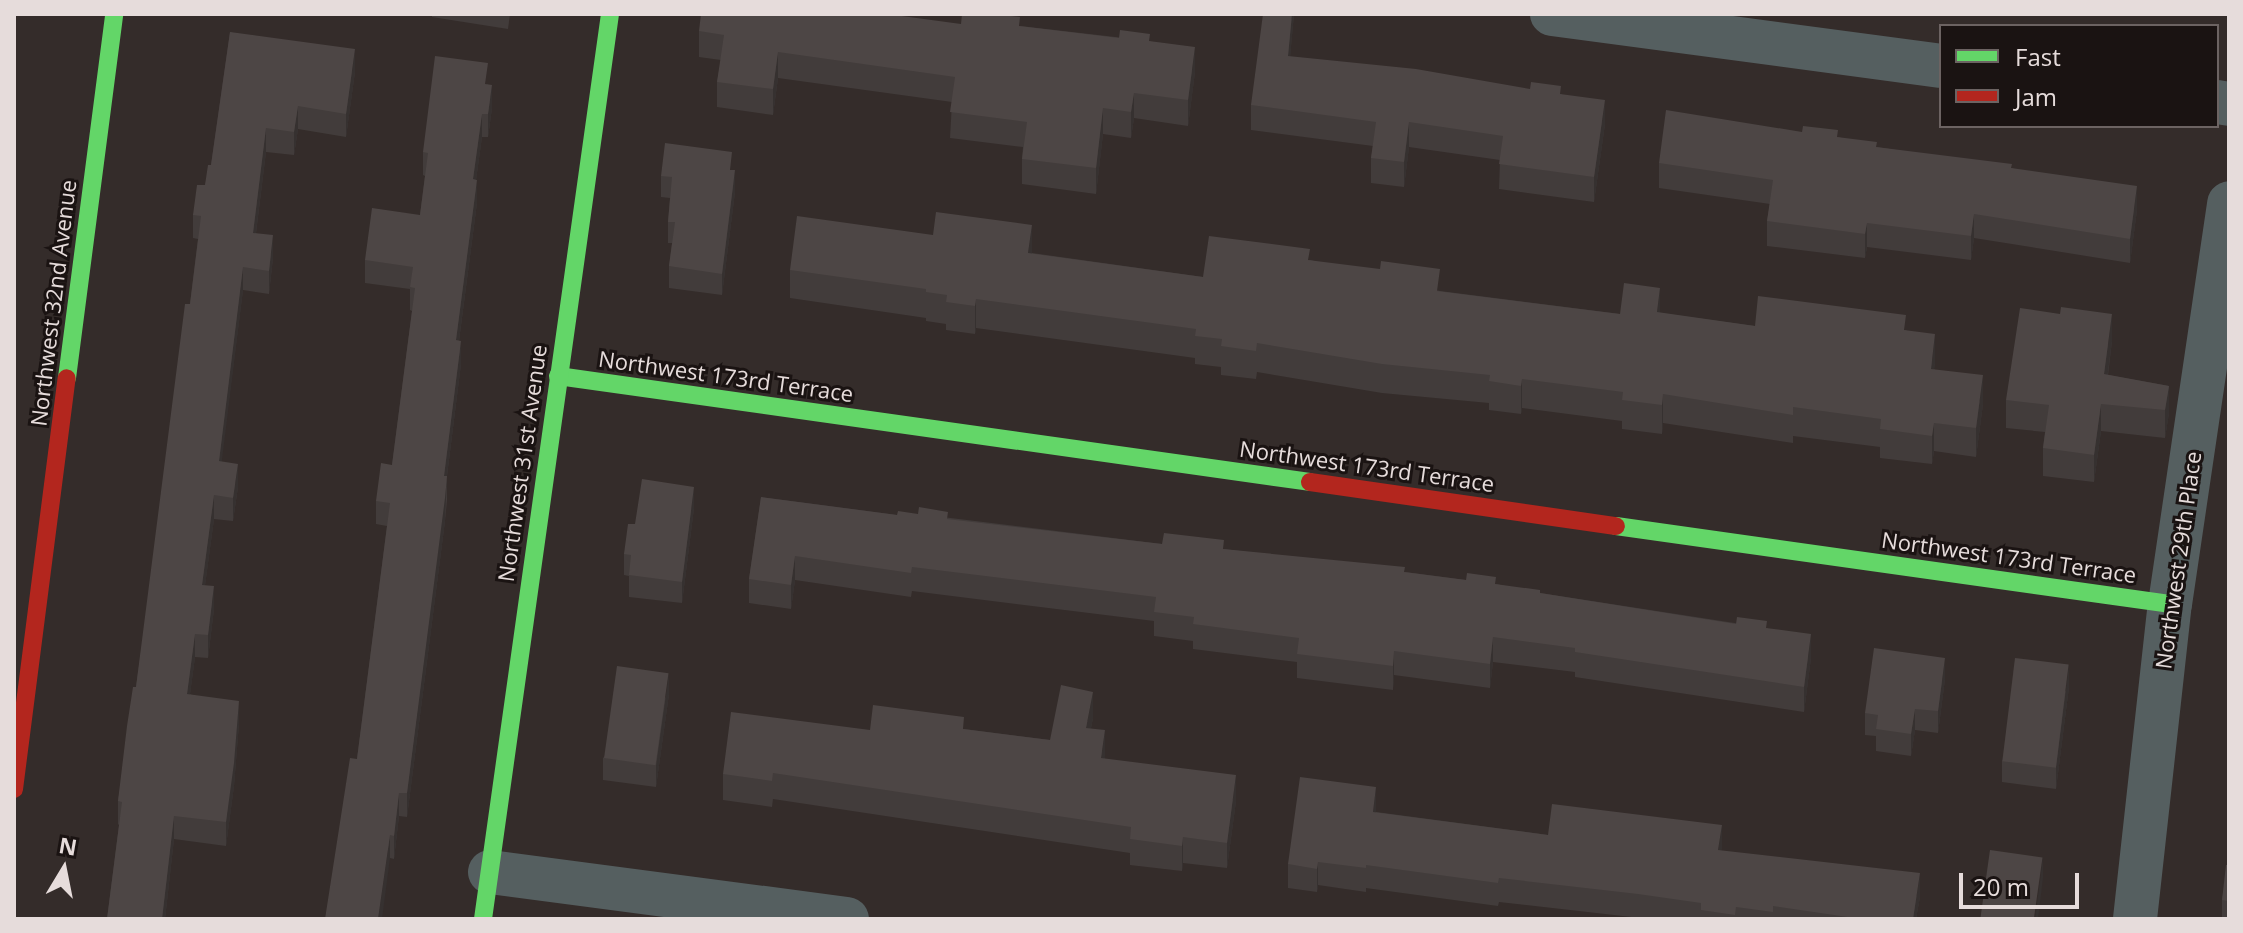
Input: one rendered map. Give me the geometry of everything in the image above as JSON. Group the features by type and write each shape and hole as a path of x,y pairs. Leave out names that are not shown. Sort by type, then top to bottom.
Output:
{"street":[{"name":"Northwest 32nd Avenue","path":"14,789 114,14"},
{"name":"Northwest 31st Avenue","path":"483,919 610,14"},
{"path":"1552,14 1939,66"},
{"name":"Northwest 29th Place","path":"2135,919 2170,604 2229,203"},
{"name":"Northwest 173rd Terrace","path":"558,376 2170,604"},
{"path":"490,872 847,919"}],"building":[{"path":"701,14 887,14 961,24 962,14 993,14 1020,17 1019,26 1119,38 1120,30 1150,34 1149,41 1195,47 1188,100 1134,93 1131,112 1103,108 1096,168 1022,159 1027,122 950,112 955,77 778,52 773,89 717,82 724,35 699,31"},
{"path":"1263,14 1292,14 1288,56 1416,69 1530,89 1531,82 1561,86 1560,94 1605,100 1594,177 1499,164 1503,136 1409,122 1404,162 1371,158 1376,122 1251,105"},
{"path":"230,32 355,49 346,114 298,106 294,132 266,128 253,233 273,235 269,271 243,267 219,461 238,464 233,498 214,495 202,585 214,586 208,635 195,634 187,694 239,701 226,822 174,816 162,919 107,919 122,802 118,801 127,726 133,687 136,687 185,304 190,304 201,216 193,215 197,185 205,185 208,165 211,165"},
{"path":"435,56 488,63 485,84 492,85 488,114 482,114 473,179 477,180 456,340 461,341 444,476 447,476 445,498 407,793 399,793 378,919 325,919 350,758 357,759 390,503 376,501 381,463 392,465 415,288 410,287 413,267 365,260 372,208 420,215 428,153 423,152"},
{"path":"1666,110 1802,132 1803,126 1838,130 1837,137 1877,142 1876,147 2012,164 2011,168 2137,186 2130,239 1974,214 1971,236 1867,223 1865,234 1767,221 1773,180 1659,163"},
{"path":"665,143 732,152 730,170 735,170 722,274 669,266 675,222 668,222 672,177 661,176"},
{"path":"936,212 1032,225 1028,253 1203,277 1209,236 1310,249 1308,260 1380,269 1381,261 1440,269 1437,291 1620,314 1624,283 1660,288 1657,312 1755,326 1758,296 1906,315 1904,330 1935,334 1931,369 1983,375 1976,428 1934,423 1932,436 1880,429 1881,419 1793,407 1793,415 1663,394 1662,405 1622,400 1623,392 1522,379 1521,386 1489,381 1490,375 1382,364 1257,343 1256,351 1221,346 1222,339 1195,336 1196,329 976,299 975,306 946,302 947,295 926,292 926,289 790,270 797,216 933,235"},
{"path":"2061,307 2112,314 2104,374 2169,386 2165,410 2101,404 2094,455 2043,448 2049,405 2006,400 2020,308 2060,314"},
{"path":"642,479 694,487 682,582 629,575 631,555 624,554 628,524 635,524"},
{"path":"761,497 897,515 898,511 918,514 919,507 948,512 947,519 1162,544 1164,533 1224,540 1223,549 1405,567 1404,572 1466,580 1467,573 1496,577 1495,584 1540,590 1540,593 1736,624 1737,617 1767,621 1766,628 1811,634 1804,687 1493,637 1490,664 1394,651 1393,666 1297,654 1299,638 1193,624 1194,617 1154,612 1156,597 912,567 911,573 795,556 791,585 749,579"},
{"path":"1874,648 1945,658 1938,711 1915,709 1911,734 1876,729 1878,715 1865,713"},
{"path":"2015,658 2069,665 2056,768 2002,761"},
{"path":"617,666 668,673 656,765 604,758"},
{"path":"1061,685 1093,692 1086,728 1105,730 1101,758 1236,775 1227,843 1183,837 1182,846 1130,839 1131,827 773,773 772,781 723,774 731,712 870,730 873,705 964,717 963,729 1050,740"},
{"path":"1300,777 1376,787 1373,812 1548,835 1552,804 1722,825 1718,850 1920,873 1913,919 1861,919 1773,906 1773,912 1736,907 1735,915 1701,910 1701,903 1499,878 1498,883 1366,865 1366,868 1318,862 1317,869 1288,864"},
{"path":"1990,850 2042,857 2034,919 1980,919"},
{"path":"2226,865 2229,865 2229,901 2222,900"}],"traffic: fast":[{"path":"67,378 114,14"},
{"path":"483,919 610,14"},
{"path":"558,376 1310,482"},
{"path":"1616,526 2170,604"}],"traffic: jam":[{"path":"14,789 67,378"},
{"path":"1310,482 1616,526"}]}
